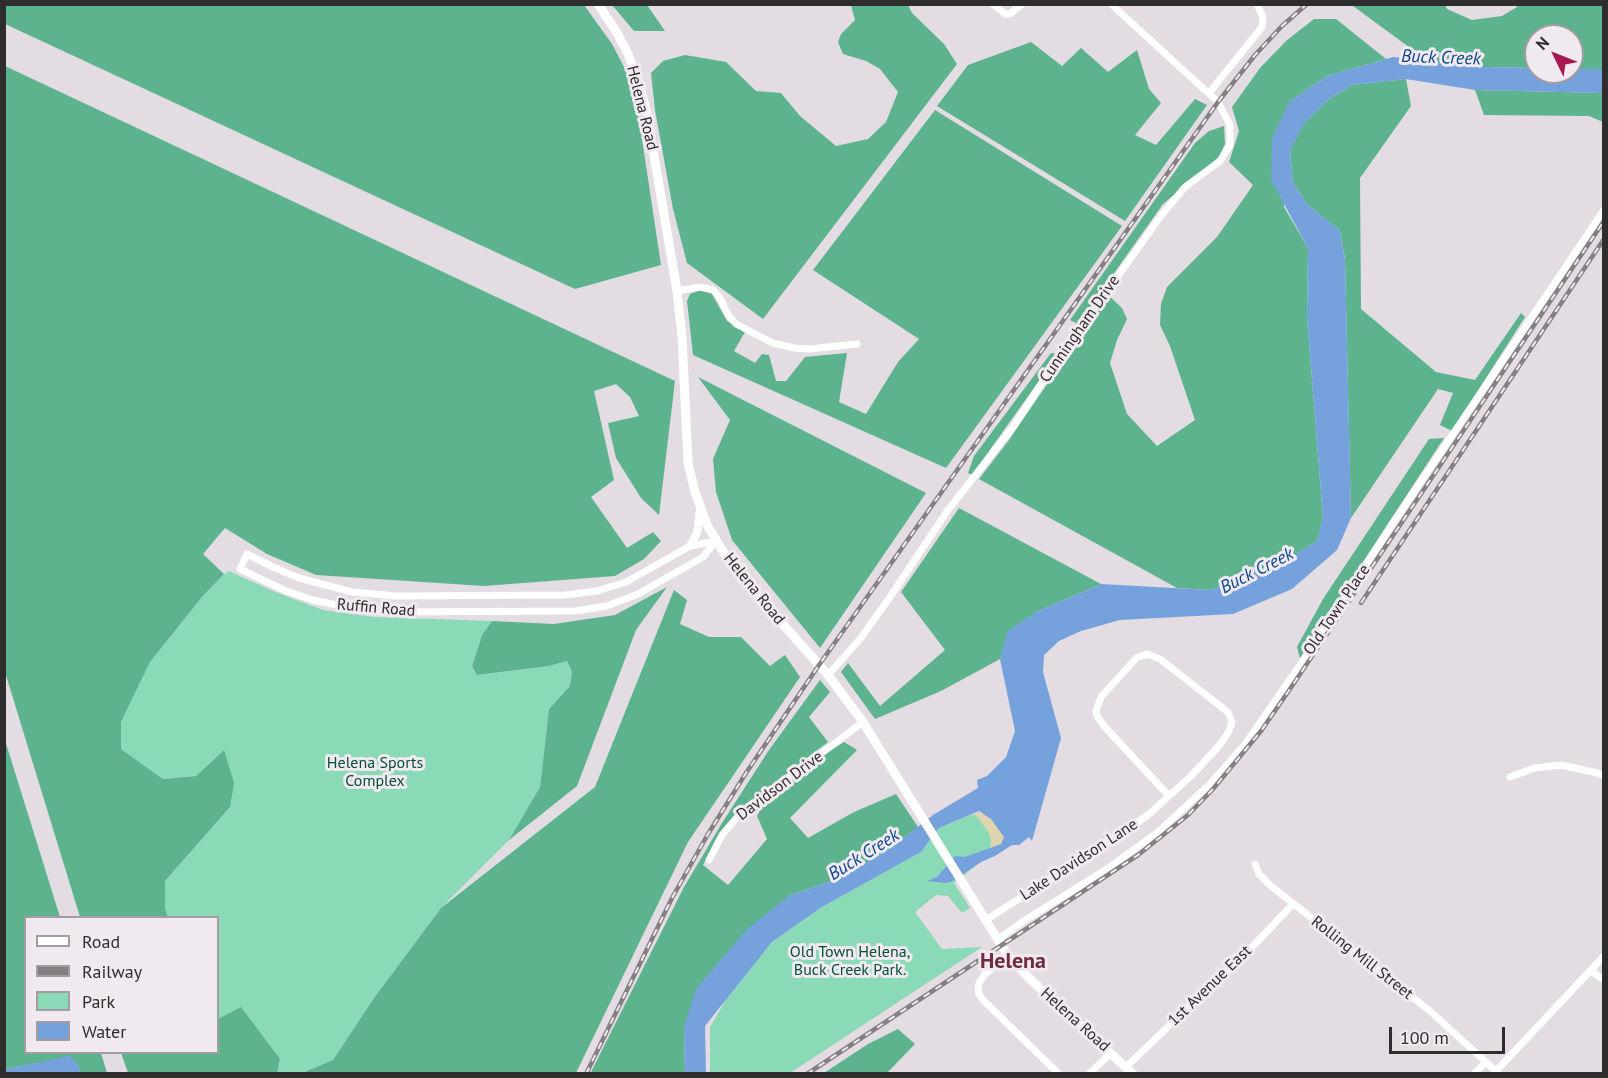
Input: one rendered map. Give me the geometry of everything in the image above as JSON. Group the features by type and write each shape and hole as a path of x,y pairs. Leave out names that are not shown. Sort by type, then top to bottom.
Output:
{"main road":[{"name":"Helena Road","path":"598,4 622,42 633,68 651,130 677,291 685,366 687,451 690,476 700,509 716,541 747,584 828,675 863,722 1008,956 1031,980 1130,1070"}],"street":[{"path":"993,4 1005,14 1010,14 1023,4"},
{"name":"Cunningham Drive","path":"828,675 860,639 884,606 948,510 1012,427 1160,217 1185,187 1224,157 1230,145 1230,125 1218,102 1111,4"},
{"path":"1209,93 1262,27 1263,16 1257,4"},
{"name":"Old Town Place","path":"998,940 1022,922 1107,869 1158,832 1210,784 1246,743 1604,210"},
{"path":"677,291 700,287 713,290 736,324 773,343 809,349 857,344"},
{"path":"690,546 697,533 700,509"},
{"name":"Ruffin Road","path":"716,541 703,557 638,594 607,606 576,611 395,612 356,609 313,600 286,591 240,569 248,554 299,578 352,592 396,596 565,595 597,591 626,582 690,546 716,541"},
{"name":"Lake Davidson Lane","path":"986,920 1148,815 1169,796 1191,776 1228,733 1232,722 1228,712 1160,659 1151,655 1142,655 1101,696 1096,706 1097,716 1169,796"},
{"name":"Davidson Drive","path":"709,860 722,835 740,815 863,722"},
{"path":"1510,777 1535,768 1561,765 1604,776"},
{"name":"Rolling Mill Street","path":"1255,864 1264,879 1293,904 1430,1011 1498,1072"},
{"name":"1st Avenue East","path":"1130,1070 1293,904"},
{"path":"1008,956 985,974 978,988 983,1000 1059,1074"},
{"path":"1498,1072 1604,956"},
{"path":"1591,971 1604,980"},
{"path":"1089,1074 1111,1053"},
{"path":"1474,1074 1486,1062"}],"green space":[{"path":"5,4 584,5 612,44 634,86 661,265 575,289 5,24"},
{"path":"1354,4 1445,5 1447,9 1472,20 1502,16 1517,7 1516,5 1603,5 1603,69 1584,69 1584,24 1524,24 1524,68 1483,67 1428,61 1353,6"},
{"path":"612,5 647,5 665,31 634,31"},
{"path":"851,5 908,5 912,13 944,44 957,64 763,319 687,263 673,209 655,110 651,73 663,61 685,55 726,62 756,91 781,93 800,116 836,146 868,139 886,122 898,92 880,69 866,61 843,54 838,42 841,34 855,20"},
{"path":"1314,19 1336,19 1386,59 1327,76 1290,101 1284,207 1308,248 1307,317 1323,518 1317,541 1288,559 1210,590 1177,588 979,479 1009,440 1108,295 1122,308 1127,319 1110,363 1127,414 1157,446 1195,420 1170,346 1160,325 1161,304 1167,287 1217,237 1253,185 1229,162 1239,131 1232,107 1260,68 1286,41"},
{"path":"1031,42 1062,66 1081,48 1108,72 1137,50 1149,89 1161,103 1135,135 1156,145 1195,99 1207,105 1125,221 937,106 968,65"},
{"path":"5,66 675,381 659,515 641,498 616,458 608,423 639,416 630,397 616,384 594,391 614,480 591,497 627,548 653,532 661,541 644,559 615,576 484,586 316,575 267,554 225,528 203,554 224,574 202,597 150,662 121,722 121,749 163,779 196,776 224,750 234,783 230,807 165,881 165,909 168,916 80,916 5,672"},
{"path":"1406,79 1411,106 1360,178 1361,309 1436,372 1475,380 1521,313 1525,317 1452,431 1440,425 1453,393 1438,389 1351,518 1345,259 1340,231 1308,205 1293,183 1290,151 1303,124 1328,100 1352,85"},
{"path":"1475,90 1603,93 1603,122 1589,116 1484,115"},
{"path":"935,110 1122,226 946,468 693,355 687,301 690,294 704,289 712,294 727,321 745,332 734,351 755,363 762,354 769,355 776,381 786,381 805,357 847,353 839,402 866,414 898,362 919,339 813,270"},
{"path":"1224,126 1225,144 1219,157 1163,204 1078,324 1070,320 1195,143 1209,131"},
{"path":"1051,353 1058,354 972,475 968,473 974,456"},
{"path":"698,377 926,493 820,648 732,540 716,492 713,459 730,420"},
{"path":"1444,438 1300,658 1297,647 1323,599 1429,439"},
{"path":"959,508 1101,584 1036,612 1009,631 1000,659 941,691 875,719 841,672 848,663 880,706 945,650 901,592"},
{"name":"Helena Sports Complex","path":"229,571 323,610 374,617 492,621 482,635 472,666 477,675 549,666 567,661 572,672 570,686 549,709 540,787 509,840 441,908 374,998 333,1060 302,1073 277,1073 280,1059 219,1020 219,916 168,916 165,910 165,881 230,807 223,751 196,776 163,779 121,749 121,722 150,662 202,597"},
{"path":"667,587 636,630 577,786 509,840 540,787 549,709 570,686 572,672 567,661 549,666 477,675 472,666 482,635 492,621 554,624 615,615"},
{"path":"674,590 687,600 680,624 709,637 741,637 770,666 785,655 800,677 688,842 576,1073 302,1073 333,1060 374,998 441,908 595,787"},
{"path":"820,680 830,692 809,717 828,742 764,791 725,826 703,865 728,885 767,839 757,816 768,797 844,742 857,750 790,818 808,838 854,812 896,794 918,827 887,851 832,881 790,895 684,1028 685,1073 590,1074 684,887 769,750"},
{"path":"4,737 60,916 24,916 24,1054 101,1054 107,1073 80,1073 78,1065 70,1057 5,1069"},
{"name":"Old Town Helena, Buck Creek Park.","path":"982,814 1003,844 954,883 970,908 962,913 948,896 936,895 915,912 942,949 982,947 790,1073 710,1073 710,1027 727,998 772,942 822,907 921,852 939,828 970,815"},
{"path":"241,1007 280,1059 277,1073 128,1073 121,1054 219,1054 219,1018"},
{"path":"898,1029 915,1044 887,1073 824,1073 868,1044"}],"sand":[{"path":"983,810 1008,834 1001,846 990,852 989,833 975,814"}],"water":[{"path":"1393,57 1483,67 1524,68 1524,84 1584,84 1584,69 1603,69 1603,93 1475,90 1406,79 1352,85 1328,100 1304,124 1290,151 1293,183 1308,205 1340,231 1345,260 1351,518 1337,550 1292,589 1233,614 1120,620 1081,631 1059,641 1044,655 1043,672 1061,738 1032,841 1029,837 1019,845 1012,845 953,881 946,883 927,881 937,877 955,856 965,857 1001,844 1004,837 991,819 979,811 939,828 921,852 822,907 772,942 705,1026 706,1073 685,1073 684,1028 696,989 746,930 790,895 832,881 887,851 933,815 978,788 977,780 987,776 1006,757 1015,731 1000,659 1008,631 1036,612 1101,584 1210,590 1288,559 1317,541 1323,517 1307,317 1308,248 1271,180 1272,138 1290,101 1327,76"},
{"path":"70,1056 78,1065 80,1073 5,1073 5,1069"}],"railway":[{"path":"586,1074 672,898 746,773 819,665 1218,102 1255,55 1307,4"},
{"path":"807,1074 1138,855 1188,815 1213,789 1261,731 1290,689 1604,221"},
{"path":"1361,603 1604,239"}],"district":[{"name":"Helena","path":"1013,962"}],"water label":[{"name":"Buck Creek","path":"1441,58"},
{"name":"Buck Creek","path":"1257,571"},
{"name":"Buck Creek","path":"864,855"}]}
